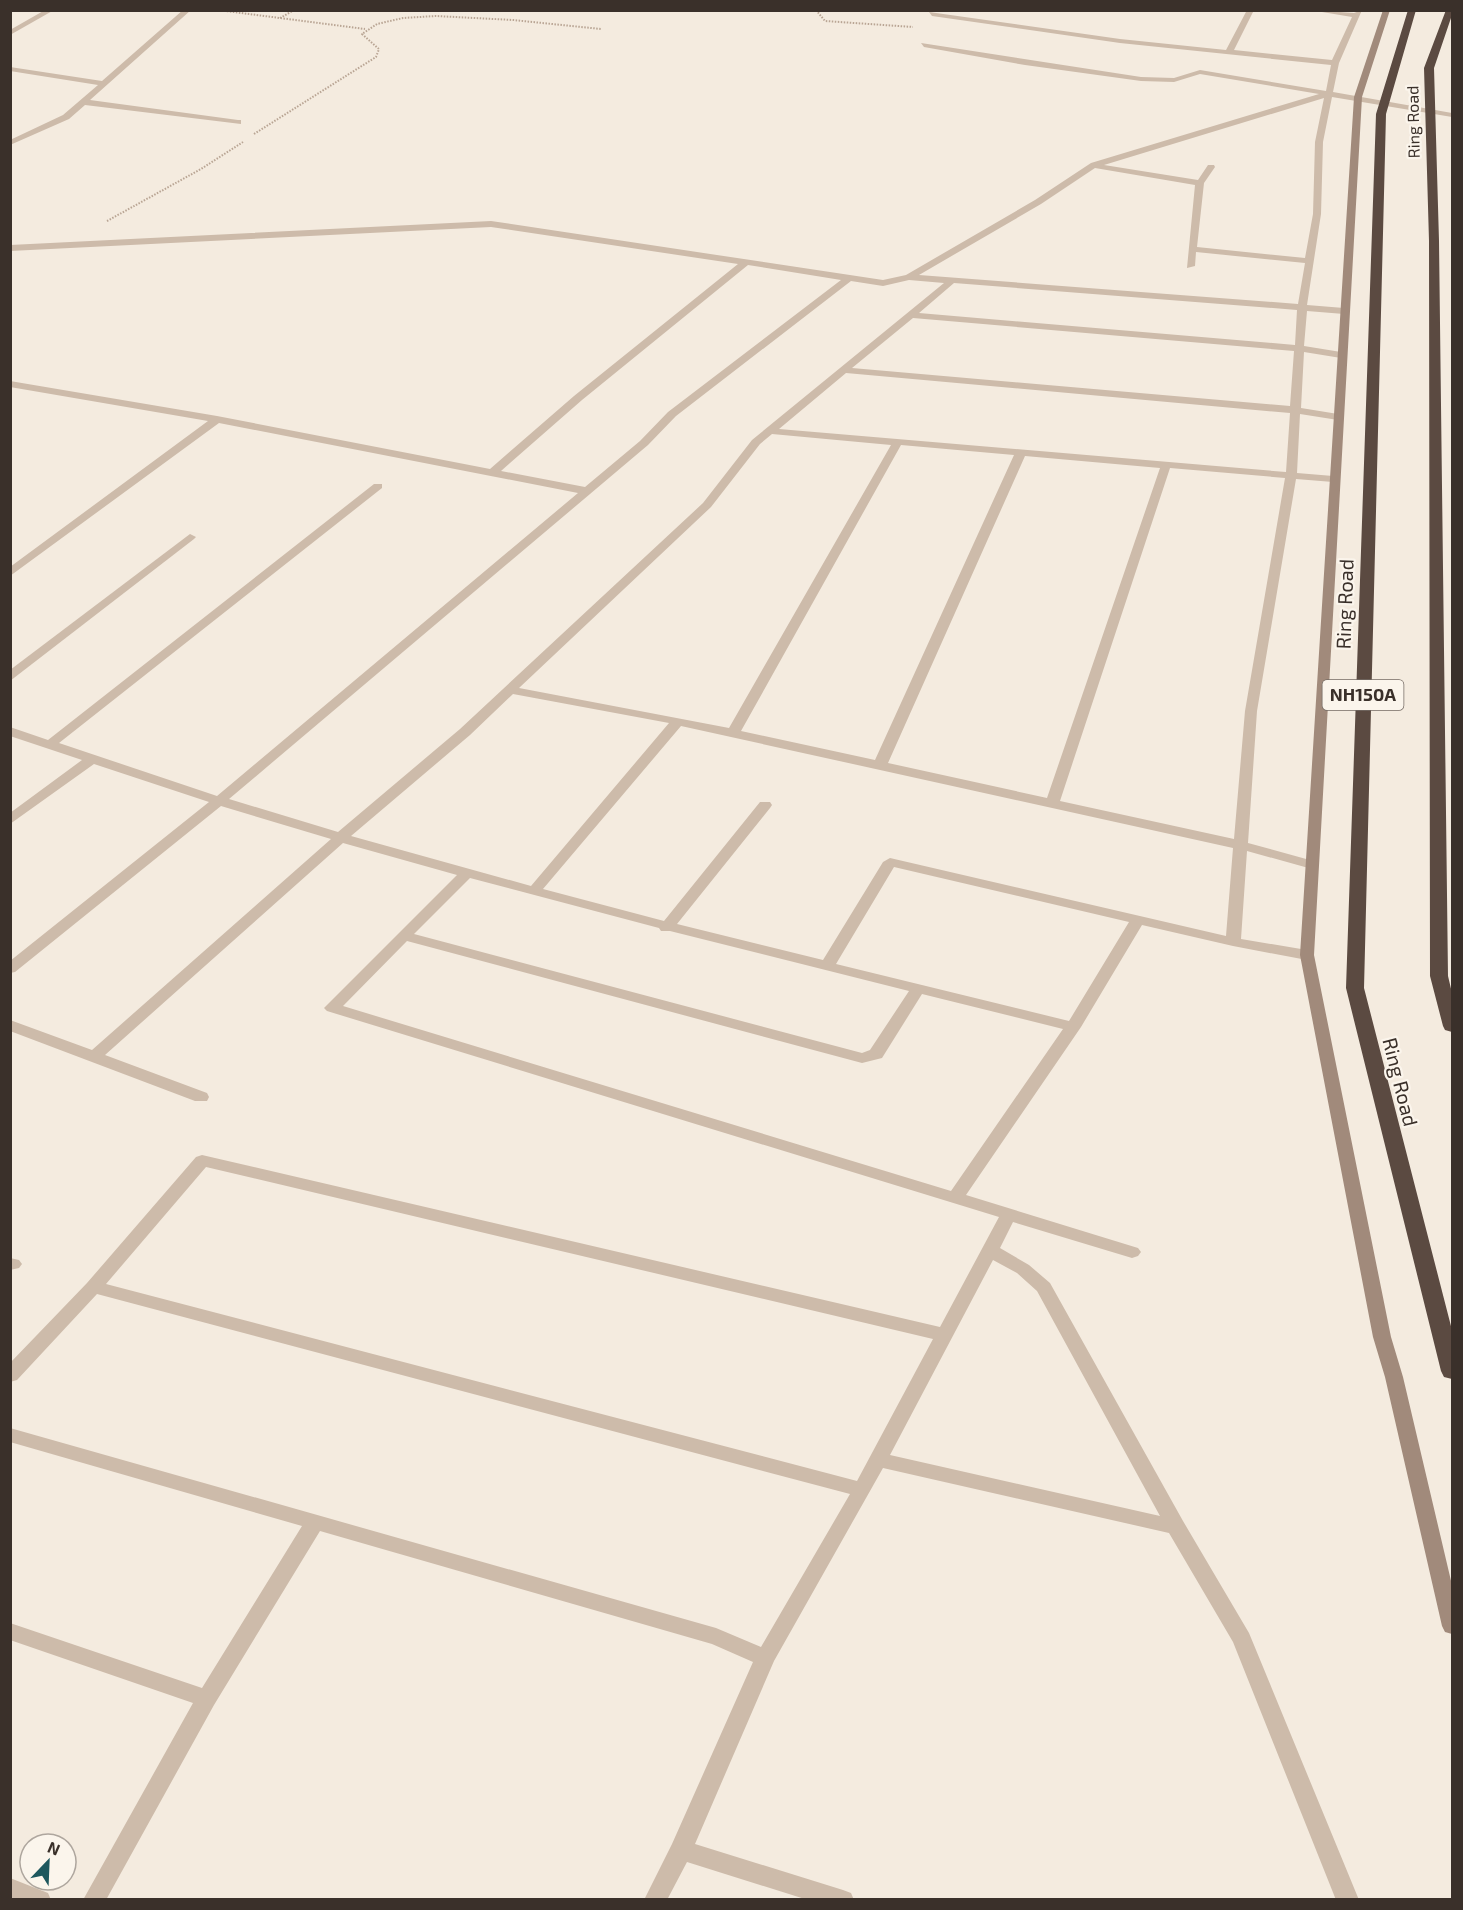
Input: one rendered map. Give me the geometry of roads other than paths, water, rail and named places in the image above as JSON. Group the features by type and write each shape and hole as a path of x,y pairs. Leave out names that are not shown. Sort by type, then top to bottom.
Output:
{"highway":[{"name":"Ring Road","path":"1412,10 1383,103 1354,988 1452,1371"},
{"name":"Ring Road","path":"1450,10 1429,68 1434,253 1438,976 1452,1026"}],"street":[{"path":"13,30 51,10"},
{"path":"10,143 66,117 188,10"},
{"path":"1229,52 1251,10"},
{"path":"1233,942 1251,711 1291,476 1302,308 1317,214 1319,142 1335,63 1358,13 1312,10"},
{"path":"1387,10 1358,97 1306,955 1382,1337 1394,1377 1452,1626"},
{"path":"932,14 1120,41 1335,63"},
{"path":"924,45 1025,63 1141,79 1174,80 1200,72 1358,97 1452,115"},
{"path":"10,69 104,84"},
{"path":"909,277 1038,202 1094,165 1329,94"},
{"path":"83,102 238,122"},
{"path":"19,129 36,131"},
{"path":"1094,165 1200,183"},
{"path":"1190,266 1200,183 1211,167"},
{"path":"10,248 491,224 883,283 909,277 954,279 1344,311"},
{"path":"1192,249 1310,261"},
{"path":"492,473 578,398 745,262"},
{"path":"929,265 954,279"},
{"path":"10,969 219,801 644,443 672,414 849,278"},
{"path":"94,1057 341,837 465,732 707,505 756,442 954,279"},
{"path":"911,315 1299,348 1341,355"},
{"path":"843,370 1295,410 1338,417"},
{"path":"10,384 217,419 586,491"},
{"path":"10,573 217,419"},
{"path":"770,431 1333,480"},
{"path":"733,733 898,442"},
{"path":"880,765 1021,452"},
{"path":"1052,803 1166,465"},
{"path":"49,745 378,486"},
{"path":"10,677 190,537"},
{"path":"510,690 678,721 880,765 1241,844 1312,865"},
{"path":"534,891 678,721"},
{"path":"10,731 219,801 666,928 1073,1027"},
{"path":"10,820 91,760"},
{"path":"666,928 765,805"},
{"path":"827,966 890,862 1233,942 1306,955"},
{"path":"468,872 332,1008 1132,1252"},
{"path":"955,1198 1073,1027 1138,919"},
{"path":"405,936 862,1058 876,1054 918,988"},
{"path":"10,1025 201,1097"},
{"path":"10,1375 93,1287 202,1161 945,1335"},
{"path":"655,1899 681,1850 765,1658 879,1460 1009,1214"},
{"path":"990,1251 1023,1269 1044,1287 1176,1527 1242,1639 1348,1899"},
{"path":"93,1287 862,1490"},
{"path":"10,1435 314,1524 716,1637 765,1658"},
{"path":"879,1460 1176,1527"},
{"path":"94,1899 207,1699 314,1524"},
{"path":"10,1631 207,1699"},
{"path":"681,1850 843,1899"},
{"path":"10,1888 40,1899"}]}
